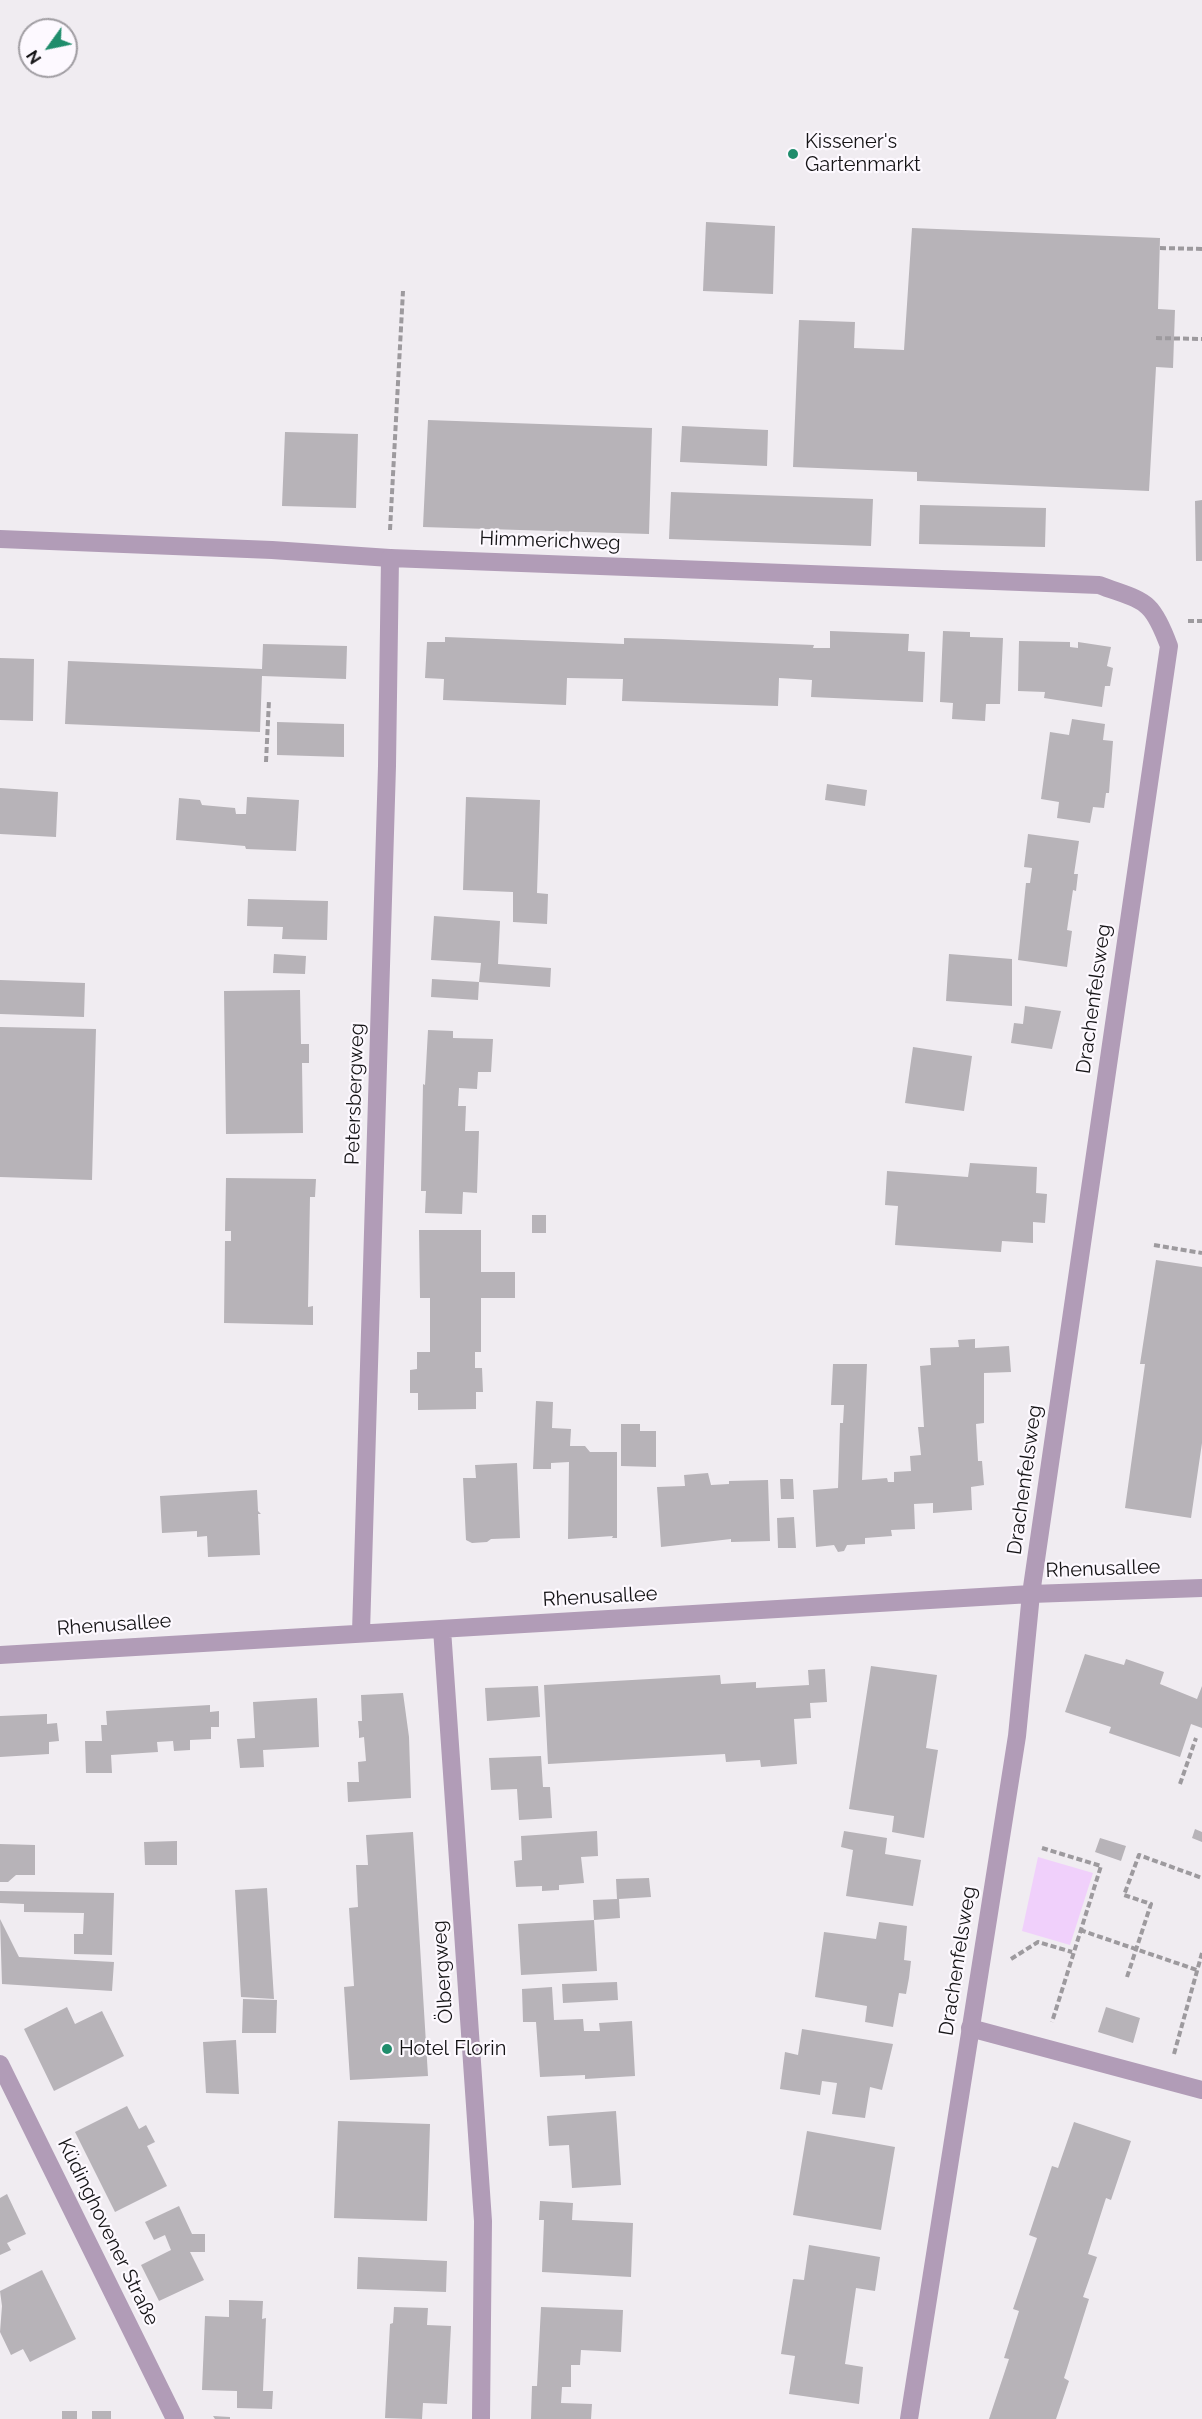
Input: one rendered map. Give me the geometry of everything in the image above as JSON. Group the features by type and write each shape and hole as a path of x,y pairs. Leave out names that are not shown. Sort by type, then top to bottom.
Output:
{"street":[{"name":"Himmerichweg","path":"0,539 261,549 390,558 1099,585"},
{"name":"Petersbergweg","path":"361,1632 387,766 390,558"},
{"name":"Drachenfelsweg","path":"909,2419 1017,1736 1031,1594 1168,646 1159,620 1146,602 1099,585"},
{"name":"Rhenusallee","path":"0,1655 1031,1594 1202,1588"},
{"name":"Ölbergweg","path":"442,1629 483,2221 481,2419"},
{"path":"970,2028 1202,2090"},
{"name":"Küdinghovener Straße","path":"0,2064 175,2419"}],"path":[{"path":"1160,248 1202,249"},
{"path":"390,558 403,291"},
{"path":"1156,338 1202,339"},
{"path":"266,762 269,700"},
{"path":"1154,1245 1202,1253"},
{"path":"1180,1785 1196,1738"},
{"path":"1042,1848 1101,1866 1072,1952 1044,2048"},
{"path":"1127,1977 1151,1904 1124,1895 1139,1855 1202,1878"},
{"path":"1080,1930 1197,1970"},
{"path":"978,1979 1038,1942 1072,1952"},
{"path":"1167,2080 1202,1953"}],"shaded area":[{"path":"1038,1857 1093,1873 1070,1945 1022,1931"}],"building":[{"path":"706,222 775,226 773,294 703,291"},
{"path":"912,228 1160,238 1158,309 1175,310 1173,368 1156,367 1149,491 917,481 917,472 793,467 799,320 855,322 854,348 904,350"},
{"path":"428,420 652,428 649,534 423,527"},
{"path":"682,426 768,430 767,466 680,462"},
{"path":"285,432 358,434 356,508 282,506"},
{"path":"671,492 873,499 871,546 669,539"},
{"path":"1202,500 1202,561 1196,561 1195,501"},
{"path":"920,505 1046,508 1045,547 919,544"},
{"path":"830,631 909,634 908,651 925,652 923,702 811,697 812,680 779,678 778,706 622,701 623,679 567,678 566,705 443,700 444,679 425,678 427,642 445,642 445,637 624,644 624,638 663,639 814,645 813,648 830,648"},
{"path":"943,631 970,632 970,637 1003,638 1000,704 986,704 985,721 952,719 953,703 940,702"},
{"path":"1019,641 1070,642 1070,647 1078,648 1078,642 1111,647 1107,666 1113,668 1110,686 1105,686 1102,707 1044,698 1045,692 1018,691"},
{"path":"263,644 347,646 346,679 262,676 260,732 65,724 68,661 262,669"},
{"path":"0,658 34,659 33,721 0,720"},
{"path":"1072,719 1105,724 1103,740 1113,741 1109,793 1106,793 1104,808 1093,807 1090,823 1057,818 1059,802 1041,799 1050,732 1069,735"},
{"path":"277,722 344,724 344,757 277,755"},
{"path":"827,784 867,790 865,806 825,800"},
{"path":"0,788 58,792 56,837 0,834"},
{"path":"247,797 299,800 296,851 246,849 245,846 176,840 179,798 200,800 202,805 235,808 236,814 246,814"},
{"path":"466,797 540,800 537,893 548,894 547,924 513,922 513,892 463,890"},
{"path":"1028,834 1079,841 1074,874 1078,874 1076,891 1073,890 1067,930 1072,931 1067,967 1018,960 1026,883 1030,883 1032,868 1024,867"},
{"path":"248,899 328,901 327,940 282,939 283,927 247,926"},
{"path":"434,916 500,921 498,964 551,968 550,987 479,982 481,963 431,960"},
{"path":"274,954 306,956 305,974 273,973"},
{"path":"949,954 1012,959 1012,1006 946,1001"},
{"path":"432,979 479,982 478,1000 431,997"},
{"path":"0,980 85,983 84,1017 0,1014"},
{"path":"300,990 301,1044 309,1044 309,1063 302,1063 303,1133 226,1134 224,991"},
{"path":"1025,1006 1061,1011 1052,1049 1011,1043 1014,1023 1023,1024"},
{"path":"0,1027 96,1029 92,1180 0,1177"},
{"path":"428,1030 453,1031 453,1038 493,1039 491,1072 478,1072 477,1089 459,1088 458,1106 466,1106 465,1131 479,1131 477,1193 463,1192 462,1214 425,1213 426,1191 421,1191 423,1084 425,1085"},
{"path":"913,1047 972,1056 964,1111 905,1103"},
{"path":"970,1163 1037,1167 1036,1193 1047,1194 1045,1223 1033,1222 1033,1243 1002,1241 1001,1252 895,1245 898,1206 885,1205 887,1171 968,1177"},
{"path":"226,1178 316,1179 315,1197 310,1197 308,1307 313,1306 313,1325 224,1323 225,1241 231,1241 231,1231 225,1231"},
{"path":"532,1215 546,1215 546,1233 532,1233"},
{"path":"419,1230 481,1230 481,1272 515,1272 515,1298 481,1298 481,1352 475,1352 475,1368 482,1368 483,1392 476,1392 476,1409 418,1410 418,1393 410,1393 410,1370 417,1369 417,1352 430,1352 430,1298 420,1298"},
{"path":"1156,1260 1202,1267 1202,1443 1191,1518 1125,1508 1145,1364 1140,1364"},
{"path":"975,1339 975,1348 1009,1346 1011,1372 984,1373 984,1423 976,1424 978,1461 982,1461 984,1485 971,1487 972,1510 933,1513 933,1503 914,1504 915,1529 891,1530 892,1536 865,1538 865,1544 847,1545 844,1551 838,1552 834,1545 816,1547 813,1490 838,1488 840,1423 843,1423 844,1405 831,1405 833,1364 867,1364 862,1480 887,1478 888,1482 894,1482 894,1472 911,1471 910,1456 921,1455 918,1427 924,1427 920,1366 931,1365 930,1348 959,1347 958,1340"},
{"path":"536,1401 553,1402 552,1428 571,1429 570,1446 585,1446 590,1452 617,1452 617,1538 612,1538 613,1536 568,1539 569,1462 551,1463 551,1469 533,1469"},
{"path":"621,1424 640,1424 640,1431 656,1431 656,1467 621,1466"},
{"path":"517,1463 520,1538 491,1539 487,1542 472,1543 466,1540 463,1478 476,1478 475,1465"},
{"path":"708,1473 711,1485 729,1484 729,1481 768,1480 770,1541 731,1542 731,1539 661,1547 657,1487 685,1486 684,1475"},
{"path":"780,1479 793,1479 794,1499 781,1499"},
{"path":"257,1490 258,1511 261,1514 258,1514 260,1555 208,1557 207,1536 197,1537 197,1531 162,1533 160,1496"},
{"path":"794,1517 796,1548 778,1548 777,1518"},
{"path":"1085,1654 1124,1665 1126,1659 1164,1672 1160,1684 1197,1699 1202,1686 1202,1728 1191,1724 1180,1757 1109,1733 1111,1727 1065,1712"},
{"path":"871,1666 937,1675 926,1748 938,1750 924,1838 892,1832 894,1816 849,1809"},
{"path":"825,1669 827,1702 810,1703 811,1718 794,1719 797,1764 761,1767 760,1760 726,1762 725,1754 548,1764 544,1685 720,1675 721,1684 756,1682 756,1688 809,1685 808,1670"},
{"path":"538,1686 540,1717 487,1721 485,1688"},
{"path":"403,1693 409,1737 411,1798 348,1802 347,1782 359,1782 358,1762 366,1761 364,1737 359,1738 358,1721 362,1721 361,1695"},
{"path":"317,1698 319,1747 263,1750 264,1767 240,1768 237,1739 255,1738 253,1702"},
{"path":"210,1705 210,1712 219,1711 219,1727 211,1727 211,1739 190,1740 190,1750 174,1751 173,1741 157,1742 158,1752 111,1755 112,1773 86,1773 85,1741 102,1741 101,1725 107,1725 106,1711"},
{"path":"47,1714 47,1724 57,1723 59,1741 49,1742 49,1754 0,1757 0,1716"},
{"path":"541,1756 543,1787 550,1787 552,1818 519,1820 517,1789 491,1790 489,1758"},
{"path":"1195,1829 1202,1832 1202,1842 1192,1838"},
{"path":"597,1831 598,1856 581,1857 584,1883 559,1885 559,1890 542,1891 542,1886 516,1887 514,1861 522,1860 521,1836"},
{"path":"844,1831 887,1838 885,1854 921,1860 913,1906 846,1896 853,1850 841,1847"},
{"path":"413,1832 428,2076 350,2080 344,1987 354,1986 349,1908 358,1907 356,1865 368,1865 366,1835"},
{"path":"1100,1838 1126,1846 1121,1861 1095,1852"},
{"path":"177,1841 177,1865 145,1865 144,1842"},
{"path":"0,1844 35,1845 35,1875 16,1875 8,1882 0,1882"},
{"path":"649,1878 651,1897 619,1899 620,1918 594,1920 593,1900 617,1899 616,1879"},
{"path":"267,1888 274,1999 241,1997 235,1890"},
{"path":"0,1891 114,1893 112,1955 74,1954 74,1934 83,1934 84,1913 24,1912 24,1904 0,1903"},
{"path":"0,1919 19,1957 114,1962 112,1991 2,1984"},
{"path":"594,1920 597,1971 521,1975 518,1924"},
{"path":"879,1922 907,1926 904,1960 911,1961 909,1978 906,1994 899,1993 893,2027 865,2022 867,2006 815,1997 824,1932 876,1939"},
{"path":"617,1982 618,2000 563,2003 562,1984"},
{"path":"552,1987 554,2020 583,2019 584,2031 600,2031 599,2023 632,2021 635,2076 585,2079 585,2075 540,2077 536,2022 523,2022 522,1989"},
{"path":"243,1999 277,2000 276,2033 242,2033"},
{"path":"67,2007 75,2024 102,2011 124,2056 54,2091 24,2029"},
{"path":"1106,2007 1140,2018 1133,2043 1098,2032"},
{"path":"802,2029 893,2044 882,2090 870,2087 865,2118 832,2114 837,2083 822,2081 820,2095 780,2089 785,2052 798,2055"},
{"path":"236,2040 239,2094 206,2093 203,2042"},
{"path":"127,2106 139,2129 146,2125 155,2142 147,2146 167,2186 115,2212 75,2132"},
{"path":"616,2111 621,2185 572,2188 569,2145 549,2146 547,2116"},
{"path":"338,2121 430,2124 427,2221 334,2218"},
{"path":"1074,2122 1131,2141 1111,2200 1106,2198 1088,2254 1097,2257 1083,2297 1089,2299 1064,2378 1069,2381 1056,2419 989,2419 1009,2359 1004,2358 1019,2311 1013,2309 1037,2238 1029,2235 1052,2166 1058,2168"},
{"path":"807,2131 895,2147 881,2230 793,2215"},
{"path":"7,2194 26,2234 7,2243 11,2250 0,2255 0,2198"},
{"path":"540,2201 573,2203 572,2220 633,2223 631,2277 542,2272 544,2220 539,2220"},
{"path":"179,2206 192,2234 205,2234 205,2252 190,2252 204,2280 159,2301 141,2265 171,2250 165,2235 154,2240 145,2222"},
{"path":"809,2245 880,2257 875,2291 856,2288 845,2364 863,2367 859,2404 789,2394 795,2356 781,2354 793,2279 804,2280"},
{"path":"358,2257 447,2261 446,2292 357,2289"},
{"path":"42,2270 76,2339 30,2362 23,2349 11,2355 0,2332 2,2306 0,2291"},
{"path":"229,2300 263,2301 262,2319 266,2318 263,2391 273,2391 272,2409 237,2408 237,2391 202,2390 205,2316 229,2317"},
{"path":"394,2307 428,2308 427,2325 451,2326 447,2404 423,2403 422,2419 385,2418 390,2324 393,2323"},
{"path":"541,2307 623,2310 621,2352 581,2350 580,2365 571,2365 571,2387 562,2387 561,2403 592,2404 591,2419 531,2419 532,2386 537,2386"},
{"path":"62,2411 77,2411 77,2419 62,2419"},
{"path":"92,2411 111,2411 111,2419 92,2419"},
{"path":"213,2416 230,2417 230,2419 215,2419"}],"place":[{"name":"Kissener's Gartenmarkt","path":"793,154"},
{"name":"Hotel Florin","path":"387,2049"}]}
